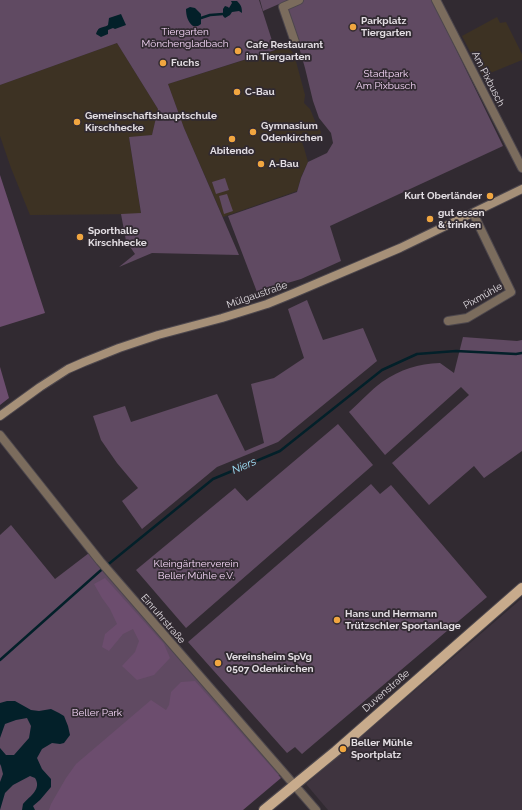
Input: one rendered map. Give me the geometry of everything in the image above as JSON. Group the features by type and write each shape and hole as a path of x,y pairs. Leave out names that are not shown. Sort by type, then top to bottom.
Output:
{"main road":[{"name":"Duvenstraße","path":"264,810 341,746 522,588"}],"street":[{"path":"295,42 283,7 299,0"},
{"name":"Am Pixbusch","path":"436,0 522,168"},
{"name":"Mülgaustraße","path":"0,416 68,369 84,362 118,348 158,335 218,320 267,304 356,268 522,189"},
{"name":"Pixmühle","path":"448,321 467,318 511,292 472,213"},
{"name":"Einruhrstraße","path":"0,435 100,561 316,810"}],"shaded area":[{"path":"497,17 500,23 506,22 522,54 522,60 483,76 462,36"},
{"name":"Gemeinschaftshauptschule Kirschhecke","path":"117,43 158,109 152,135 129,138 141,214 30,215 0,136 0,85"},
{"name":"Gymnasium Odenkirchen","path":"288,47 294,54 305,95 304,103 310,109 321,132 319,143 303,132 300,137 308,162 301,177 297,191 223,217 184,128 168,84"},
{"path":"0,175 45,313 0,327"},
{"path":"0,367 9,398 0,405"},
{"path":"105,578 164,644 170,658 154,675 137,680 122,666 135,652 139,641 133,629 123,634 109,651 102,647 105,634 117,624 110,609 94,584"},
{"path":"520,600 522,600 522,810 328,810 306,784"},
{"path":"195,681 281,778 243,810 49,810 66,778 76,764 151,700 166,710 169,705 171,692 181,682"}],"green space":[{"name":"Tiergarten Mönchengladbach","path":"0,0 259,0 275,50 168,84 184,128 239,255 152,253 119,267 135,254 126,241 121,214 141,213 129,137 152,135 158,109 117,43 0,85"},
{"name":"Stadtpark Am Pixbusch","path":"260,0 432,0 503,146 330,226 341,261 301,279 257,292 228,216 297,192 308,162 327,153 333,143 331,133 319,118 313,101 294,30 279,4 263,11"},
{"path":"225,178 229,190 216,194 212,182"},
{"path":"227,194 233,211 224,214 219,196"},
{"path":"307,300 323,340 363,328 377,361 278,442 217,467 142,529 122,501 138,488 117,463 101,440 93,416 125,406 131,422 217,394 245,451 264,443 251,384 274,378 304,358 288,309"},
{"path":"463,337 517,341 522,340 522,451 484,478 474,466 429,505 392,463 469,395 461,387 385,455 349,412 382,382 403,371 417,366 440,363 454,373"},
{"name":"Kleingärtnerverein Beller Mühle e.V.","path":"338,424 373,465 186,628 136,570 235,488 247,501"},
{"name":"Hans und Hermann Trützschler Sportanlage","path":"371,484 380,494 391,485 487,597 302,754 295,747 287,753 188,642"},
{"name":"Beller Park","path":"11,525 55,579 89,553 280,774 239,810 0,810 0,535"}],"water":[{"path":"231,1 238,2 242,13 239,11 232,12 225,18 223,16 223,9 225,6 229,8 232,3"},
{"path":"190,7 195,8 201,14 201,24 198,26 193,26 188,19 186,9"},
{"path":"121,14 126,25 108,30 108,34 101,37 96,34 100,28 108,25 109,18"},
{"path":"15,701 31,710 39,711 51,709 64,716 68,726 70,735 64,743 52,743 42,749 37,758 42,769 51,779 51,787 33,806 35,810 22,810 23,804 34,792 37,786 35,778 30,776 13,785 5,793 0,810 0,782 3,774 0,764 0,748 6,755 14,755 29,738 31,726 27,718 5,724 0,738 0,703"}],"waterway":[{"path":"201,18 210,15 223,14"},
{"name":"Niers","path":"0,660 100,571 213,479 280,451 382,370 417,354 456,351 522,353"}],"place":[{"name":"Parkplatz Tiergarten","path":"353,27"},
{"name":"Cafe Restaurant im Tiergarten","path":"238,51"},
{"name":"Fuchs","path":"163,63"},
{"name":"C-Bau","path":"237,92"},
{"name":"Gemeinschaftshauptschule Kirschhecke","path":"77,122"},
{"name":"Gymnasium Odenkirchen","path":"253,132"},
{"name":"Abitendo","path":"232,139"},
{"name":"A-Bau","path":"261,164"},
{"name":"Kurt Oberländer","path":"490,196"},
{"name":"gut essen & trinken","path":"430,219"},
{"name":"Sporthalle Kirschhecke","path":"80,237"},
{"name":"Hans und Hermann Trützschler Sportanlage","path":"337,620"},
{"name":"Vereinsheim SpVg 0507 Odenkirchen","path":"218,663"},
{"name":"Beller Mühle Sportplatz","path":"343,749"}]}
